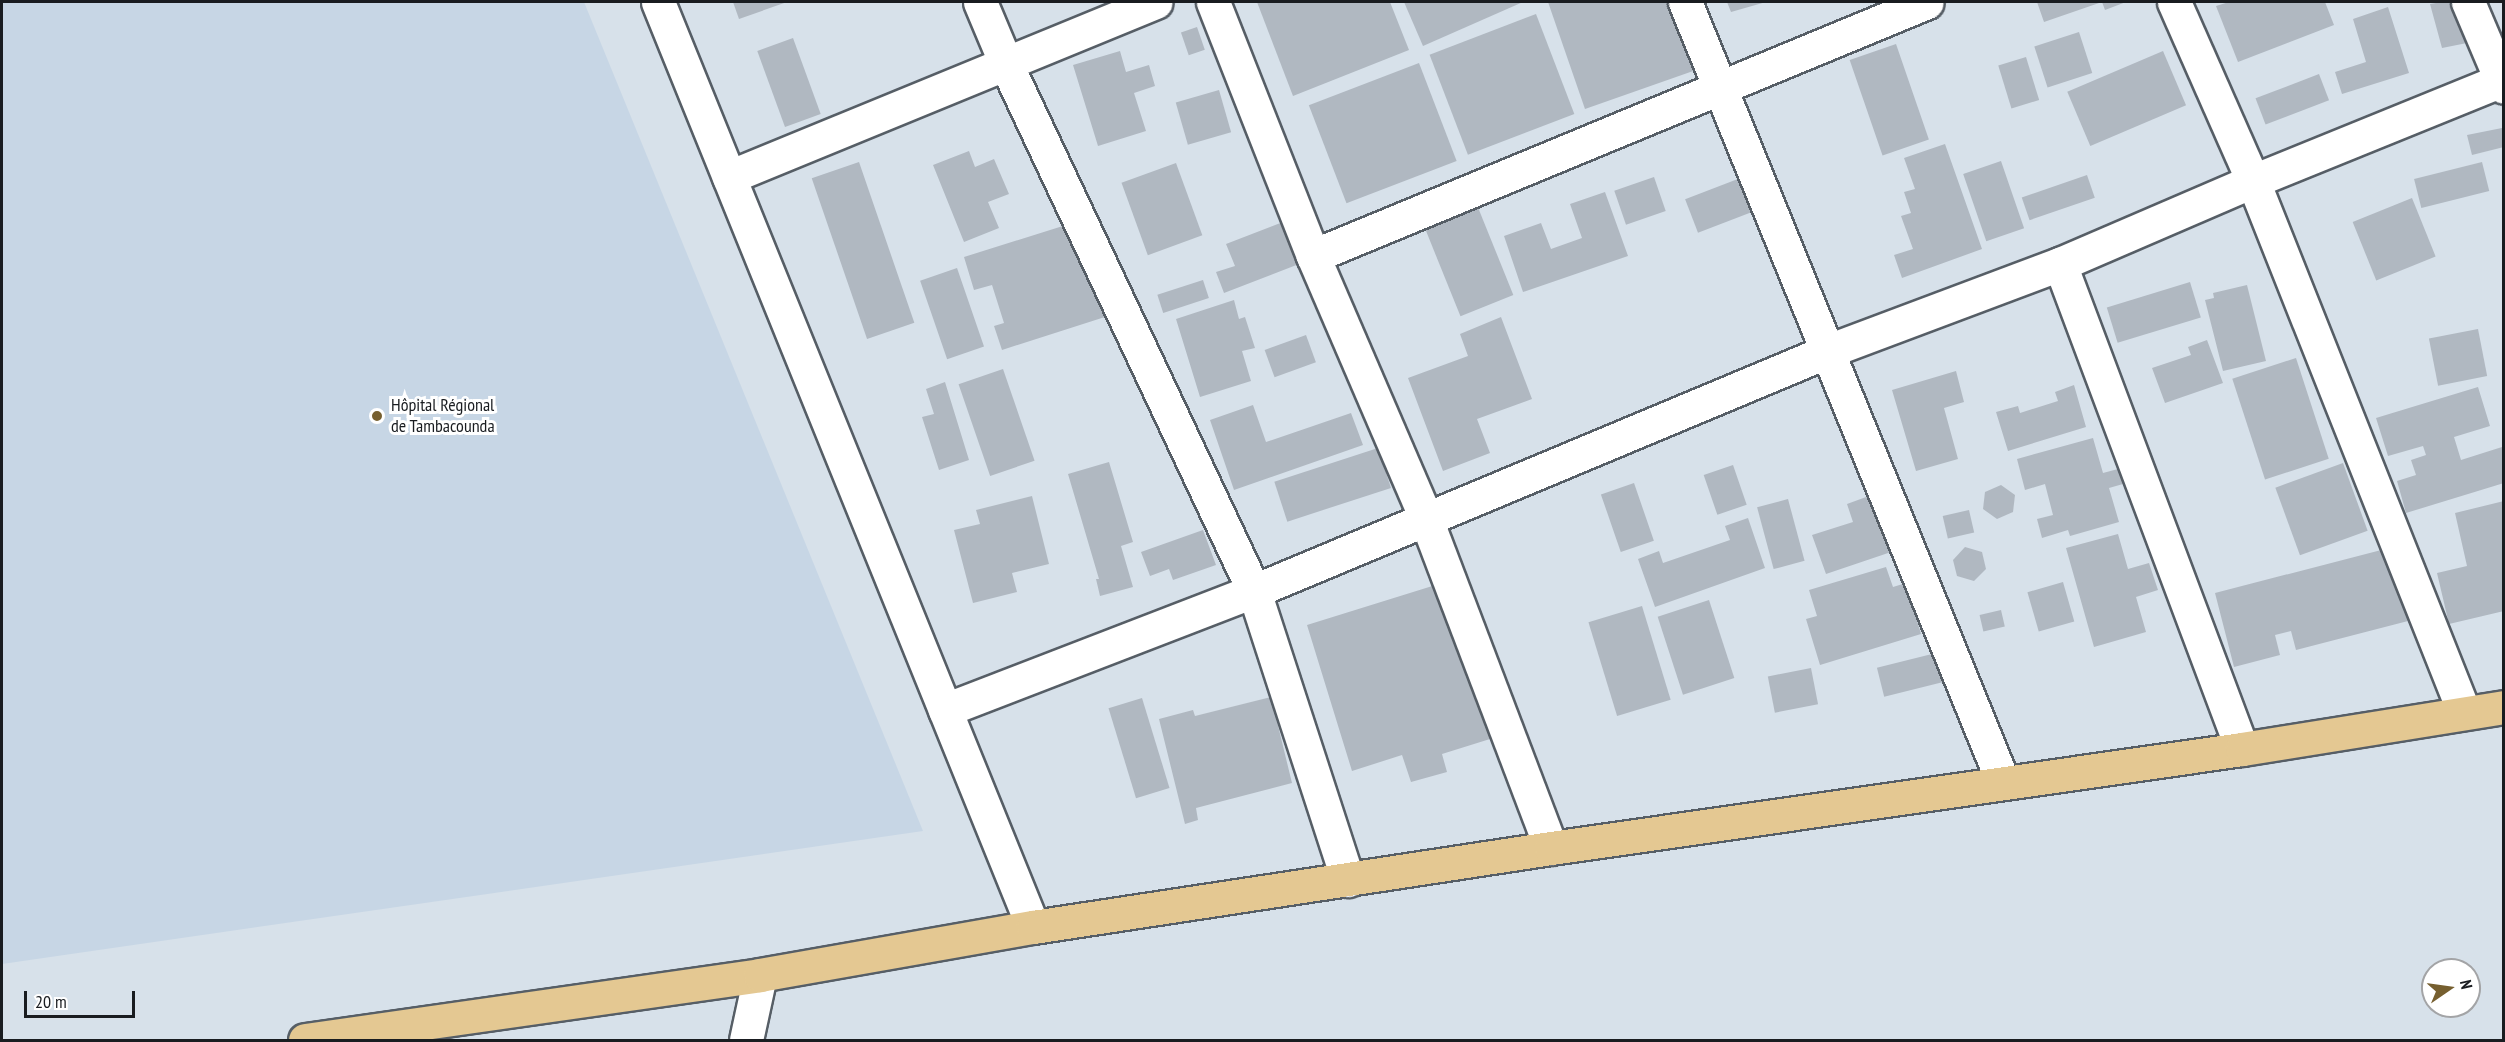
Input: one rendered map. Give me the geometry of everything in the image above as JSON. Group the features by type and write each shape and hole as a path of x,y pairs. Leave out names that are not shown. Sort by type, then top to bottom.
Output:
{"highway":[{"path":"305,1041 760,975 1033,927 1551,848 2242,748 2504,706"}],"street":[{"path":"658,2 1033,927"},
{"path":"980,2 1006,64 1254,591 1348,880"},
{"path":"729,177 1155,2"},
{"path":"1213,2 1313,256 1426,519 1551,848"},
{"path":"1685,2 2003,782"},
{"path":"1313,256 1927,2"},
{"path":"2174,2 2253,181 2464,712"},
{"path":"945,710 1254,591 1828,351 2060,264 2253,181 2502,82 2468,2"},
{"path":"2060,264 2242,748"},
{"path":"746,1041 760,975"}],"shaded area":[{"name":"Hôpital Régional de Tambacounda","path":"2,2 584,2 923,831 2,964"}],"building":[{"path":"733,2 787,2 739,19"},
{"path":"1257,2 1390,2 1409,50 1293,96"},
{"path":"1404,2 1523,2 1423,46"},
{"path":"1548,2 1673,2 1696,70 1585,109"},
{"path":"1727,2 1766,2 1731,12"},
{"path":"2037,2 2102,2 2044,22"},
{"path":"2102,2 2126,2 2105,10"},
{"path":"2229,2 2325,2 2334,25 2238,62 2216,6"},
{"path":"2457,2 2467,43 2442,48 2430,4"},
{"path":"2388,7 2409,73 2342,94 2335,72 2366,62 2353,19"},
{"path":"1536,14 1574,114 1468,155 1430,55"},
{"path":"1197,27 1205,50 1189,55 1181,33"},
{"path":"2079,32 2092,73 2048,87 2034,47"},
{"path":"793,38 821,114 785,127 757,51"},
{"path":"1896,44 1929,139 1883,155 1850,60"},
{"path":"1120,51 1126,72 1149,65 1155,86 1134,93 1146,131 1098,146 1073,65"},
{"path":"2163,51 2186,105 2090,146 2067,92"},
{"path":"2026,57 2039,100 2011,109 1998,65"},
{"path":"1419,63 1457,161 1346,203 1309,105"},
{"path":"2319,74 2329,100 2266,125 2256,98"},
{"path":"1219,90 1231,132 1188,145 1176,102"},
{"path":"2502,128 2504,147 2472,155 2467,135"},
{"path":"1945,144 1982,249 1902,278 1894,255 1913,249 1901,216 1911,213 1904,192 1915,189 1904,158"},
{"path":"969,151 975,167 994,159 1009,194 988,202 999,228 964,242 933,165"},
{"path":"2001,161 2024,228 1986,241 1963,174"},
{"path":"859,162 914,323 867,339 812,178"},
{"path":"2482,162 2489,191 2421,208 2414,179"},
{"path":"1176,163 1202,235 1148,255 1121,183"},
{"path":"2087,175 2095,198 2030,220 2022,197"},
{"path":"1654,177 1666,211 1626,225 1614,191"},
{"path":"1743,177 1756,211 1698,233 1685,199"},
{"path":"1605,192 1628,256 1523,292 1504,236 1541,223 1551,249 1582,238 1570,204"},
{"path":"2412,198 2436,256 2376,280 2353,222"},
{"path":"1477,205 1513,295 1460,316 1424,226"},
{"path":"1283,222 1299,264 1224,293 1216,272 1235,266 1226,244"},
{"path":"1066,225 1078,248 1091,290 1099,288 1108,316 1002,350 994,326 1004,323 992,285 974,290 964,257"},
{"path":"957,268 984,346 947,359 920,281"},
{"path":"1203,280 1209,298 1163,313 1157,295"},
{"path":"2190,282 2201,317 2118,343 2107,307"},
{"path":"2247,285 2266,361 2223,371 2205,300 2214,298 2213,293"},
{"path":"1234,300 1239,319 1245,317 1255,348 1242,351 1251,381 1200,397 1176,319"},
{"path":"1501,317 1532,399 1477,419 1490,453 1443,471 1408,378 1468,356 1460,334"},
{"path":"2478,329 2487,376 2438,386 2429,339"},
{"path":"1306,335 1316,362 1275,377 1265,350"},
{"path":"2207,340 2223,383 2165,403 2152,368 2191,355 2188,347"},
{"path":"2296,358 2329,459 2265,480 2232,379"},
{"path":"1003,369 1035,461 990,476 959,384"},
{"path":"1956,371 1964,402 1944,408 1958,459 1916,471 1892,390"},
{"path":"945,382 969,460 939,470 922,417 934,414 926,389"},
{"path":"2074,385 2086,427 2008,451 1996,412 2018,406 2020,413 2058,401 2055,392"},
{"path":"2478,387 2490,426 2454,437 2461,460 2502,447 2504,483 2406,513 2397,481 2416,475 2411,460 2426,455 2423,446 2388,456 2376,418"},
{"path":"1253,405 1266,442 1351,413 1363,445 1234,490 1210,420"},
{"path":"2093,438 2103,473 2118,469 2123,484 2109,488 2119,522 2070,536 2068,530 2042,538 2037,519 2053,515 2045,484 2025,490 2017,459"},
{"path":"1378,448 1391,488 1287,522 1274,482"},
{"path":"1109,462 1133,542 1121,546 1133,587 1100,596 1096,579 1099,579 1068,474"},
{"path":"2343,463 2368,531 2300,555 2275,488"},
{"path":"1733,465 1747,505 1717,515 1704,475"},
{"path":"1634,483 1654,541 1621,552 1601,494"},
{"path":"2001,485 2015,495 2013,512 1997,519 1983,509 1985,492"},
{"path":"1877,493 1897,550 1826,574 1812,535 1853,522 1847,504"},
{"path":"1032,496 1049,564 1012,573 1017,592 973,603 954,530 980,524 976,510"},
{"path":"1788,499 1805,561 1774,569 1757,507"},
{"path":"2504,501 2504,611 2449,624 2437,573 2467,566 2455,513"},
{"path":"1969,510 1974,532 1948,538 1943,516"},
{"path":"1748,518 1765,568 1655,607 1638,559 1659,551 1663,563 1730,540 1725,526"},
{"path":"1203,530 1216,565 1173,580 1169,569 1150,576 1141,552"},
{"path":"2118,534 2128,569 2149,563 2158,590 2136,597 2146,632 2094,647 2066,548"},
{"path":"1965,547 1982,552 1986,569 1974,581 1957,576 1953,560"},
{"path":"2389,548 2408,621 2296,650 2291,631 2275,635 2280,655 2234,667 2215,593"},
{"path":"1886,567 1893,587 1906,583 1921,634 1820,665 1806,619 1817,616 1809,590"},
{"path":"2063,582 2074,621 2039,632 2027,592"},
{"path":"1442,583 1490,739 1442,754 1447,772 1411,782 1402,755 1352,771 1307,625"},
{"path":"1709,600 1734,678 1683,695 1658,617"},
{"path":"1642,606 1671,700 1617,716 1588,622"},
{"path":"2001,610 2005,627 1983,632 1980,615"},
{"path":"1940,652 1947,681 1884,697 1877,668"},
{"path":"1811,668 1818,704 1775,713 1768,676"},
{"path":"1271,697 1292,783 1196,808 1198,820 1185,824 1159,719 1193,710 1195,716"},
{"path":"1142,698 1169,788 1136,798 1109,708"}],"place":[{"name":"Hôpital Régional de Tambacounda","path":"377,416"}]}
